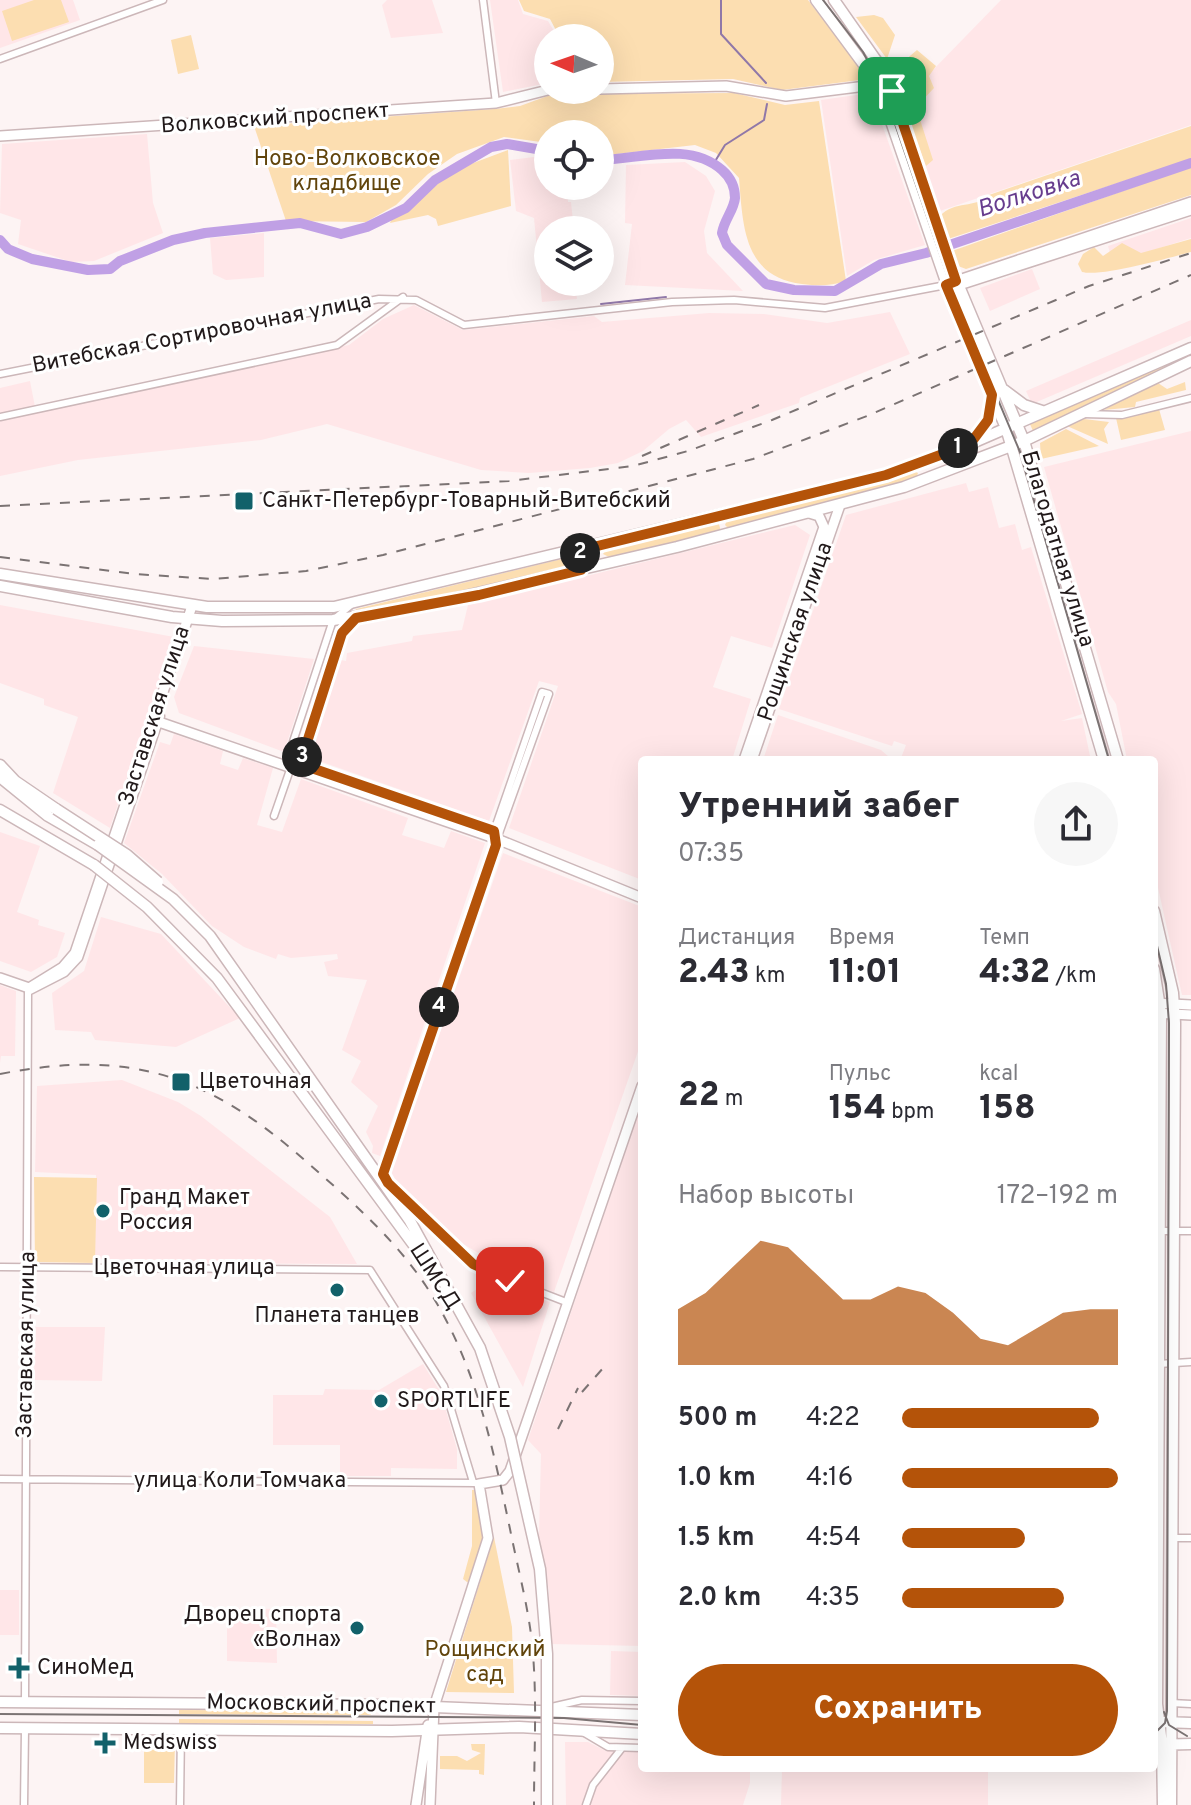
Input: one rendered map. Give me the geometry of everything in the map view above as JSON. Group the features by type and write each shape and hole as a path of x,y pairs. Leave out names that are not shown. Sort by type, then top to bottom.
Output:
{"main road":[{"path":"816,0 875,82 936,237"},
{"path":"834,0 885,73 942,257 954,284"},
{"name":"Благодатная улица","path":"954,284 1003,389 1012,426 1012,446 1103,756"},
{"name":"Благодатная улица","path":"954,284 972,349 992,395 1024,441 1117,756"},
{"path":"0,574 192,606 320,608 351,605 724,515 913,465 970,444 1191,348"},
{"path":"4,587 190,618 320,621 356,618 479,595 729,534 919,482 1024,441 1191,361"},
{"path":"1003,389 1024,405 1042,411"},
{"path":"970,444 988,420 992,395"},
{"path":"913,465 922,472 919,482"},
{"path":"724,515 721,527 729,534"},
{"path":"602,545 600,555 607,563"},
{"path":"577,551 583,558 581,570"},
{"path":"320,608 324,614 320,621"},
{"path":"0,765 52,812"},
{"path":"0,777 52,812"},
{"name":"ШМСД","path":"0,810 38,830 115,880 172,929 217,978 429,1265 478,1350 508,1436 537,1569 544,1647 546,1805"},
{"name":"ШМСД","path":"52,812 173,899 210,936 410,1221 480,1348 510,1437 540,1569 547,1654 546,1805"},
{"path":"1158,930 1175,1009 1170,1722 1162,1744 1163,1805"},
{"path":"1158,1475 1171,1476"},
{"name":"Московский проспект","path":"0,1702 544,1709 638,1715"},
{"path":"1158,1721 1191,1723"},
{"name":"Московский проспект","path":"0,1728 578,1729 638,1734"},
{"path":"1162,1744 1191,1744"},
{"path":"1162,1744 1171,1805"}],"street":[{"path":"0,59 163,0"},
{"path":"483,0 496,103"},
{"path":"614,89 726,86 781,96 875,82 885,73"},
{"name":"Волковский проспект","path":"0,136 496,103 534,94"},
{"path":"954,284 1191,202"},
{"path":"954,284 1191,210"},
{"name":"Витебская Сортировочная улица","path":"0,374 379,299 403,297 416,300 464,325 672,302 734,300 825,308 954,284"},
{"name":"Витебская Сортировочная улица","path":"0,417 344,343 403,297"},
{"path":"1080,414 1111,416 1191,398"},
{"name":"Рощинская улица","path":"753,756 840,505"},
{"name":"Рощинская улица","path":"745,756 824,527 819,516 809,513"},
{"path":"293,764 333,620 351,605"},
{"name":"Заставская улица","path":"25,1702 29,988 63,967 75,953 158,718 192,606"},
{"path":"274,816 342,633 356,618"},
{"path":"497,835 549,694 542,692 383,1174 388,1183 481,1269 566,1302"},
{"path":"158,718 497,835 638,889"},
{"path":"497,835 638,896"},
{"path":"0,978 29,988"},
{"path":"1158,1008 1175,1009 1191,1005"},
{"path":"1175,1009 1191,1015"},
{"path":"416,1805 434,1707 488,1538 476,1483 503,1480 509,1475 638,1097"},
{"path":"1158,1231 1191,1231"},
{"name":"Цветочная улица","path":"0,1267 368,1269 444,1386 476,1483"},
{"path":"1158,1364 1191,1362"},
{"name":"улица Коли Томчака","path":"0,1479 476,1483"},
{"path":"1171,1538 1191,1538"},
{"path":"544,1709 582,1700 638,1701"},
{"path":"1170,1703 1191,1704"},
{"path":"24,1805 25,1728"},
{"path":"578,1729 608,1747 638,1748"},
{"path":"180,1805 181,1730"},
{"path":"430,1730 430,1805"},
{"path":"405,1731 420,1739 426,1749"},
{"path":"608,1747 612,1754 610,1763"},
{"path":"586,1805 593,1785 622,1748"}],"shaded area":[{"path":"0,0 73,0 80,20 0,48"},
{"path":"387,0 432,0 443,33 391,38 382,5"},
{"path":"490,0 518,0 523,14 550,24 534,24 534,86 503,92"},
{"path":"1001,0 1191,0 1191,125 940,211 905,112 933,86 928,75"},
{"path":"863,94 873,99 925,245 874,260 847,276 821,100"},
{"path":"147,134 153,203 163,233 94,261 71,262 18,244 21,220 0,213 2,144"},
{"path":"534,157 534,200 568,200 571,202 572,216 534,218 516,211 510,160"},
{"path":"685,162 706,176 715,191 704,231 707,253 743,291 625,285 632,224 625,223 626,165"},
{"path":"1191,218 1191,238 1113,263 1108,246"},
{"path":"264,233 264,277 226,280 213,274 210,238"},
{"path":"1032,269 1040,289 990,311 980,288"},
{"path":"541,296 577,296 577,299 542,302"},
{"path":"414,305 463,330 594,316 602,322 709,313 764,314 827,323 890,312 910,354 800,398 799,403 701,437 686,420 669,429 643,451 618,463 590,468 529,473 481,470 327,424 261,440 78,460 0,476 0,388 30,381 36,412 349,345 383,319"},
{"path":"1191,320 1191,336 1032,404 1026,391"},
{"path":"1191,431 1191,995 1182,995 1158,888 1158,756 1126,756 1116,704 1108,692 1044,467"},
{"path":"966,483 969,492 988,487 999,528 1015,524 1022,550 1031,547 1082,714 1061,721 1082,718 1090,756 902,756 906,745 894,741 892,746 779,709 846,515"},
{"path":"795,525 810,535 772,648 731,636 713,687 751,699 733,756 638,756 638,878 509,828 558,686 539,681 489,821 308,757 341,660 346,661 347,653 412,641 413,636 462,630 468,605"},
{"path":"0,605 174,637 110,828 53,793 78,717 44,705 44,699 0,683"},
{"path":"194,646 314,659 284,752 179,713 174,697"},
{"path":"778,715 881,750 888,756 764,756"},
{"path":"174,734 223,751 220,764 238,770 243,758 273,768 257,825 282,832 301,779 408,818 402,835 444,848 451,831 485,843 380,1156 372,1153 373,1146 366,1132 378,1106 351,1082 361,1061 342,1050 367,980 328,976 324,962 338,959 337,954 291,958 278,954 276,959 244,947 212,926 162,874 124,843 160,742 170,745"},
{"path":"0,832 40,846 17,912 39,920 38,925 65,933 57,957 31,972 0,961"},
{"path":"503,853 638,905 638,1051 554,1292 527,1283 460,1242 390,1175"},
{"path":"101,917 161,934 240,1018 176,1047 95,1040 91,1032 55,1030 52,993 84,971"},
{"path":"0,985 16,991 15,1056 1,1056 0,1063"},
{"path":"122,1080 178,1102 201,1116 330,1217 357,1264 95,1259 96,1175 35,1172 37,1086"},
{"path":"638,1114 638,1646 550,1644 549,1591 539,1536 541,1454 528,1440"},
{"path":"489,1281 550,1302 523,1387 471,1293"},
{"path":"35,1327 105,1327 102,1381 34,1380"},
{"path":"423,1364 441,1393 457,1449 457,1469 391,1468 391,1476 340,1476 340,1445 273,1445 273,1395 323,1395 325,1389 379,1390"},
{"path":"0,1590 19,1590 19,1635 0,1635"},
{"path":"227,1608 276,1609 277,1663 227,1661"},
{"path":"611,1651 638,1652 638,1696 610,1695"},
{"path":"565,1742 588,1742 606,1751 638,1751 638,1772 750,1772 743,1805 566,1805"},
{"path":"782,1772 988,1772 988,1805 781,1805"}],"green space":[{"path":"34,0 61,0 69,22 12,41 2,11"},
{"path":"519,0 808,0 863,72 860,80 782,90 733,79 614,82 614,24 553,24 550,19 524,11"},
{"path":"874,15 883,18 895,35 887,59 856,17"},
{"path":"191,35 199,69 178,74 171,40"},
{"path":"917,50 936,66 929,76 934,88 916,107 933,160 926,166 891,72"},
{"name":"Ново-Волковское кладбище","path":"734,93 785,105 819,101 846,281 824,285 802,284 768,271 757,260 745,230 739,178 716,153 695,145 614,154 614,120 534,120 534,141 504,137 457,154 428,174 396,205 366,222 286,221 254,126 494,109 534,101 534,104 614,104 614,94"},
{"path":"1191,126 1191,159 948,239 940,216 952,208 978,202 989,195"},
{"path":"508,150 511,206 438,226 436,219 428,215 390,223 395,212 460,168"},
{"path":"1191,167 1191,195 966,269 958,266 952,251"},
{"path":"1191,239 1191,252 1135,266 1091,273 1082,272 1078,264 1083,254 1094,247 1103,256 1122,243 1141,253"},
{"path":"1189,354 1190,357 1033,431 1029,422"},
{"path":"1155,381 1167,389 1185,382 1186,390 1136,402 1135,407 1104,410"},
{"path":"1159,409 1165,430 1121,440 1116,418"},
{"path":"1084,419 1109,422 1104,429 1108,444 1067,426"},
{"path":"1066,429 1099,446 1041,459 1040,443"},
{"path":"912,470 918,473 916,479 729,529 725,525 728,518"},
{"path":"718,520 721,532 611,558 603,554 608,547"},
{"path":"574,556 579,565 423,602 354,613 356,609"},
{"path":"34,1177 97,1178 95,1263 35,1262"},
{"path":"472,1490 477,1490 486,1534 471,1581 467,1582 463,1579 472,1546"},
{"name":"Рощинский сад","path":"494,1537 512,1627 514,1693 446,1692"},
{"path":"179,1710 371,1711 371,1715 179,1714"},
{"path":"179,1719 373,1721 373,1724 179,1723"},
{"path":"144,1741 175,1741 174,1783 144,1783"},
{"path":"471,1744 485,1744 484,1775 479,1774 479,1770 440,1769 440,1756 457,1756 467,1761 481,1753 472,1750"}],"waterway":[{"path":"721,0 721,34 766,83"},
{"path":"714,163 725,145 764,120 767,104"},
{"name":"Волковка","path":"0,240 8,249 32,259 88,270 110,269 120,261 173,240 205,233 300,223 341,234 367,227 406,208 435,180 491,147 507,144 534,149"},
{"name":"Волковка","path":"614,159 679,154 709,161 725,173 734,190 734,202 722,233 727,245 766,284 794,290 835,291 881,264 926,253 1191,163"},
{"path":"601,304 666,297"}],"tram line":[{"path":"823,0 863,52 884,92 954,295 1020,452 1108,756"},
{"path":"1158,950 1166,984 1169,1023 1167,1711 1165,1723 1158,1730"},
{"path":"1164,1712 1169,1725 1187,1736"},
{"path":"0,1714 564,1718 638,1725"}],"railway":[{"path":"0,506 509,481 633,466 688,451 772,420 1089,286 1191,253"},
{"path":"0,557 134,574 213,579 306,571 383,555 753,459 867,416 1191,275"},
{"path":"642,456 759,405"},
{"path":"0,1074 90,1065 130,1068 167,1076 203,1090 238,1109 309,1164 371,1221 414,1268 457,1343 480,1403 496,1466 531,1638 535,1692 534,1805"},
{"path":"582,1392 604,1367"},
{"path":"558,1429 578,1388"}],"place":[{"name":"Санкт-Петербург-Товарный-Витебский","path":"244,501"},
{"name":"Цветочная","path":"181,1082"},
{"name":"Гранд Макет Россия","path":"103,1211"},
{"name":"Планета танцев","path":"337,1290"},
{"name":"SPORTLIFE","path":"381,1401"},
{"name":"Дворец спорта «Волна»","path":"357,1628"},
{"name":"СиноМед","path":"19,1668"},
{"name":"Medswiss","path":"105,1743"}],"route":[{"path":"510,1281 489,1274 473,1264 388,1183 383,1174 497,839 494,831 300,764 342,633 356,618 479,595 581,570 583,558 577,551 886,475 970,444 986,425 992,395 946,285 956,281 892,91"}]}
